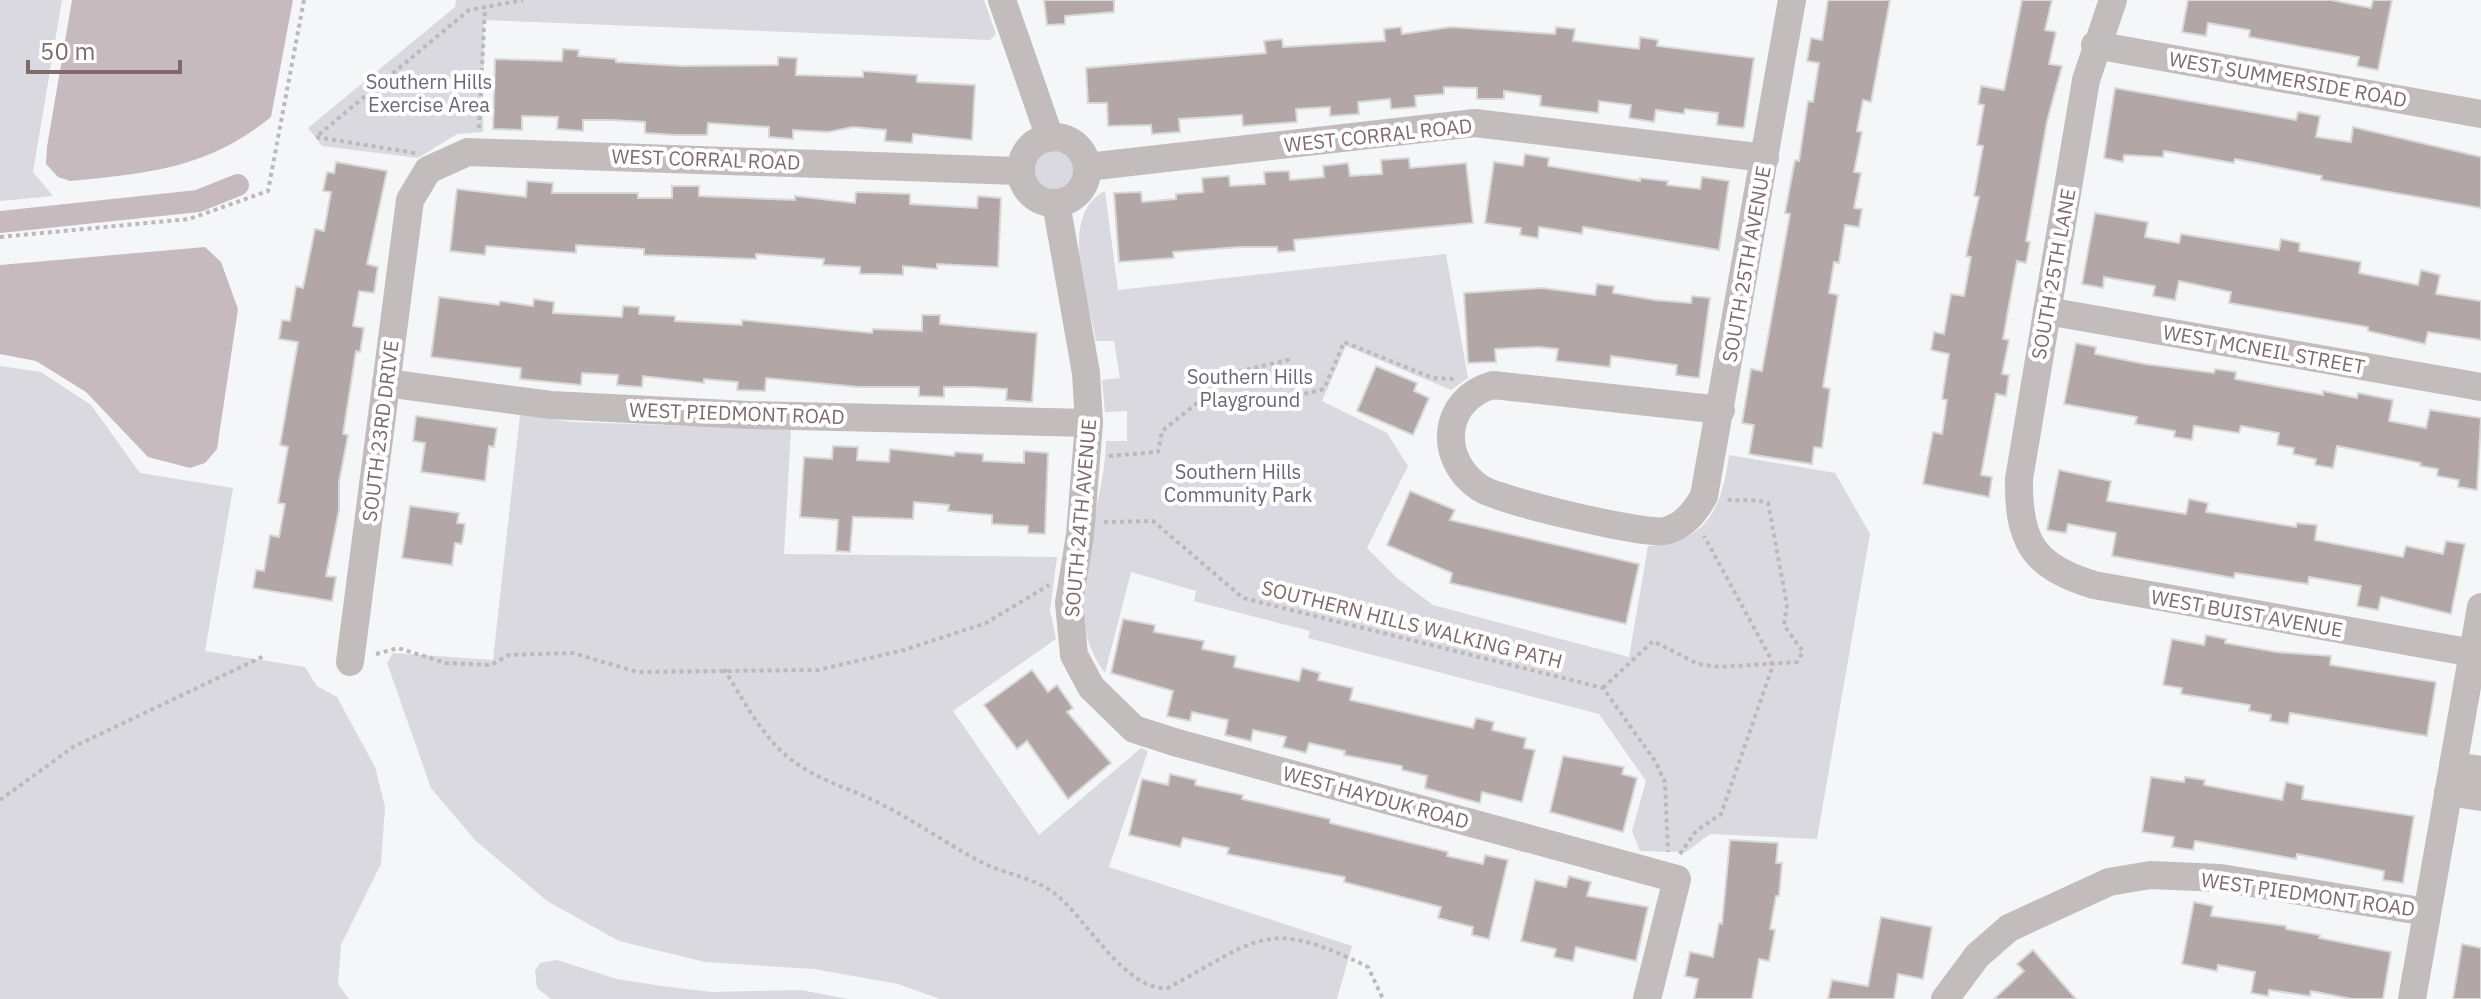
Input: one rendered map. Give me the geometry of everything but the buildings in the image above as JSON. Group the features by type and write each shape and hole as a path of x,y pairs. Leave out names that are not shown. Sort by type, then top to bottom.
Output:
{"street":[{"path":"1002,0 1050,138"},
{"name":"SOUTH 25TH AVENUE","path":"1691,524 1704,496 1721,410 1792,0"},
{"name":"SOUTH 25TH LANE","path":"2032,549 2019,514 2019,479 2095,45 2113,0"},
{"name":"WEST SUMMERSIDE ROAD","path":"2095,45 2481,114"},
{"name":"WEST CORRAL ROAD","path":"1087,167 1475,123 1765,158"},
{"path":"1050,138 1068,140 1078,147 1087,167 1081,190 1071,199 1056,203 1037,198 1028,190 1021,171 1026,154 1035,144 1050,138"},
{"name":"WEST CORRAL ROAD","path":"410,200 428,170 468,152 1021,171"},
{"name":"SOUTH 23RD DRIVE","path":"350,662 410,200"},
{"name":"SOUTH 24TH AVENUE","path":"1056,203 1086,373 1089,423 1069,603 1074,655 1091,687"},
{"name":"WEST MCNEIL STREET","path":"2047,311 2481,387"},
{"name":"WEST PIEDMONT ROAD","path":"386,383 551,405 749,415 1089,423"},
{"path":"1691,524 1650,531 1488,493 1465,476 1455,462 1451,433 1462,403 1469,395 1493,385 1721,410"},
{"name":"WEST BUIST AVENUE","path":"2032,549 2059,573 2094,585 2473,653"},
{"path":"2412,999 2481,607"},
{"name":"WEST HAYDUK ROAD","path":"1091,687 1134,729 1677,879 1647,999"},
{"path":"2450,779 2481,770"},
{"path":"2450,779 2481,797"},
{"name":"WEST PIEDMONT ROAD","path":"1945,999 1977,956 2009,928 2083,891 2150,875 2221,878 2426,912"}],"path":[{"path":"0,237 189,219 268,191 304,0"},
{"path":"425,157 316,137 469,10 523,0"},
{"path":"479,136 485,7"},
{"path":"1086,458 1158,452 1162,431 1236,372 1288,360 1296,396 1324,389 1344,342 1433,378 1455,379 1469,395"},
{"path":"1691,524 1711,545 1772,665 1721,814 1696,831 1681,855 1666,851 1665,782 1655,761 1603,688 1653,641 1698,664 1733,668 1772,665 1797,662 1803,652 1784,625 1787,605 1768,503 1753,498 1740,502 1716,498"},
{"name":"SOUTHERN HILLS WALKING PATH","path":"1091,522 1153,521 1243,598 1603,688"},
{"path":"350,662 398,648 446,663 491,665 509,655 573,653 637,672 818,670 904,650 986,623 1074,569"},
{"path":"0,800 73,747 264,656"},
{"path":"724,669 766,736 787,757 819,780 879,803 984,863 1054,893 1124,968 1142,982 1158,989 1168,988 1259,938 1301,938 1368,967 1383,999"}],"green space":[{"path":"0,0 62,0 33,172 53,196 0,201"},
{"name":"Southern Hills Exercise Area","path":"456,0 984,0 996,34 990,40 484,20 483,132 457,134 418,158 322,146 308,128 455,7"},
{"path":"1054,137 1077,147 1087,170 1077,193 1054,203 1031,193 1021,170 1031,147"},
{"name":"Southern Hills Community Park","path":"1105,191 1118,290 1446,254 1468,378 1451,390 1346,346 1322,401 1387,433 1408,466 1367,548 1397,578 1433,605 1629,657 1648,546 1685,538 1708,519 1722,491 1729,455 1835,473 1870,534 1817,839 1710,834 1686,852 1640,851 1632,831 1646,781 1599,714 1308,638 1310,631 1194,601 1196,591 1131,572 1105,673 1090,647 1084,619 1083,589 1106,441 1127,441 1127,411 1105,412 1102,380 1120,378 1114,341 1096,341 1083,281 1079,238 1082,219 1091,203"},
{"path":"0,366 41,372 91,405 140,473 233,488 205,651 305,667 317,686 337,697 375,767 385,807 381,864 341,945 338,984 349,999 0,999"},
{"path":"520,415 573,422 791,429 784,554 1057,557 1050,610 1056,639 953,711 1039,835 1141,748 1148,751 1109,867 1352,946 1337,999 940,999 898,984 814,969 705,962 619,941 547,901 475,840 431,788 387,663 393,653 493,660"},
{"path":"557,960 617,979 661,986 712,992 801,990 848,999 551,999 537,988 535,971 540,963"}],"shaded area":[{"path":"72,0 293,0 271,117 224,148 176,166 70,181 58,177 46,164 47,147"},
{"path":"205,247 221,262 238,309 217,449 205,463 190,468 148,457 86,392 36,361 0,354 0,265"}],"waterway":[{"path":"0,222 198,201 238,185"}],"park label":[{"name":"Southern Hills Playground","path":"1250,388"}]}
